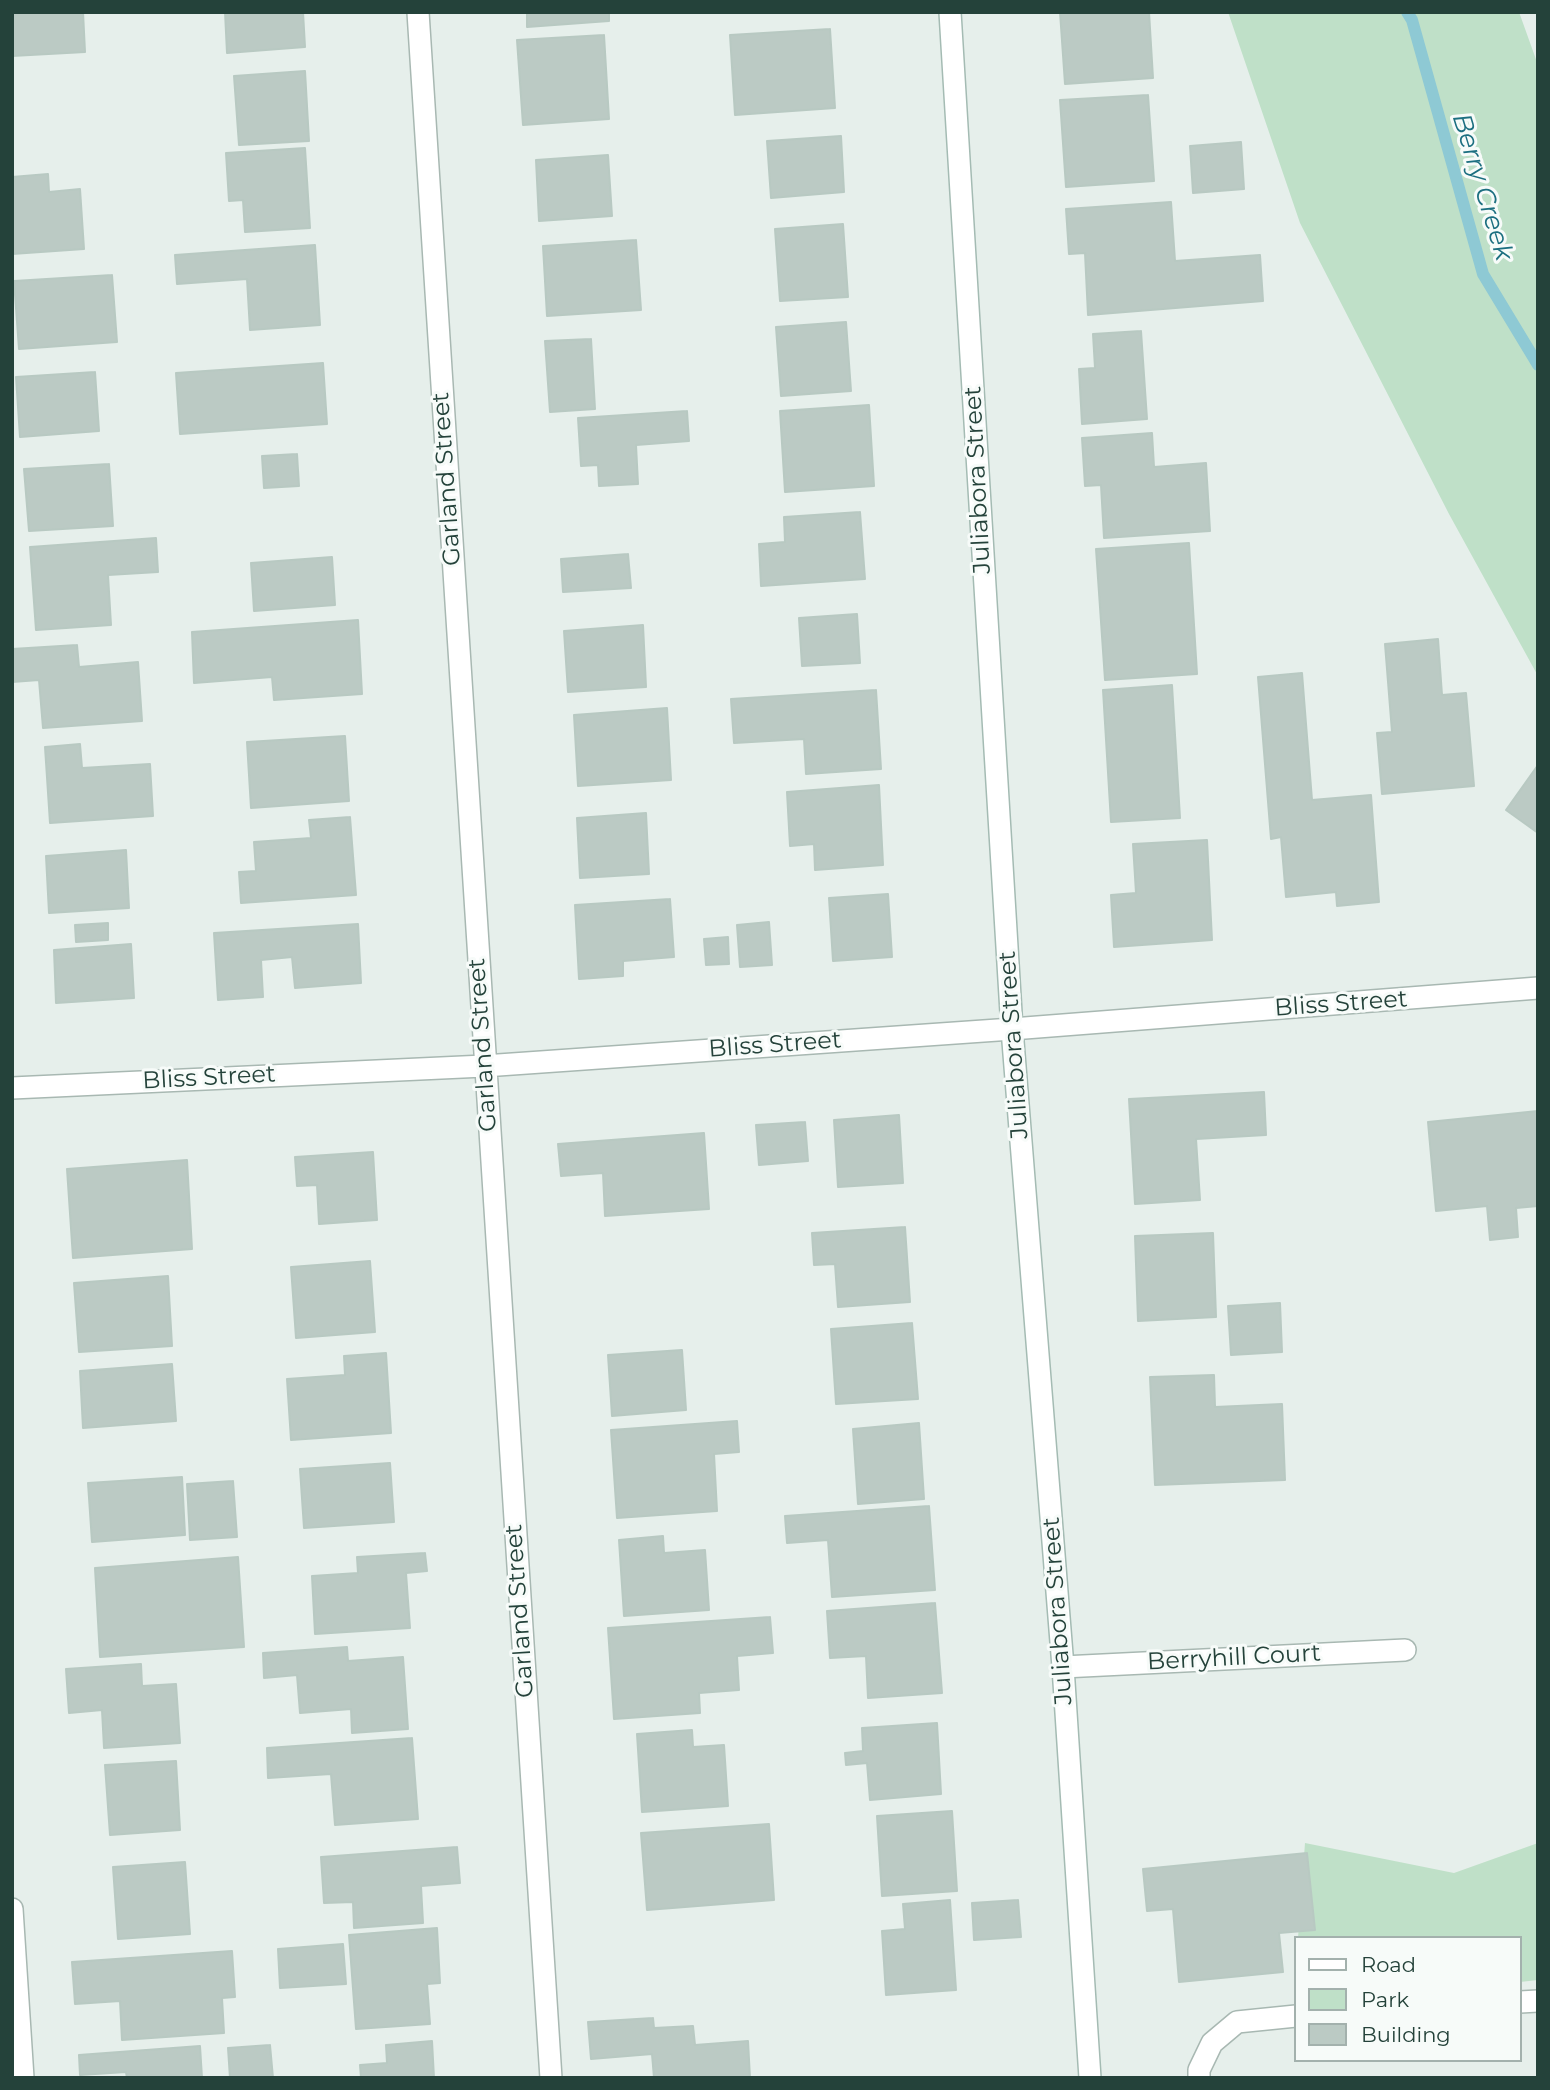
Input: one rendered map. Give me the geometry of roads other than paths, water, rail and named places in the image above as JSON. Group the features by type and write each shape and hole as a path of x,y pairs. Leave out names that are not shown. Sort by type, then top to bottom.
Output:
{"street":[{"name":"Garland Street","path":"418,12 551,2078"},
{"name":"Juliabora Street","path":"950,12 1012,1029 1063,1667 1090,2078"},
{"name":"Bliss Street","path":"12,1088 484,1066 1538,988"},
{"name":"Berryhill Court","path":"1063,1667 1405,1650"},
{"path":"12,1909 23,2078"},
{"path":"1199,2078 1199,2070 1212,2043 1237,2022 1294,2016"}],"waterway":[{"name":"Berry Creek","path":"1407,12 1412,20 1483,274 1538,365"}]}
